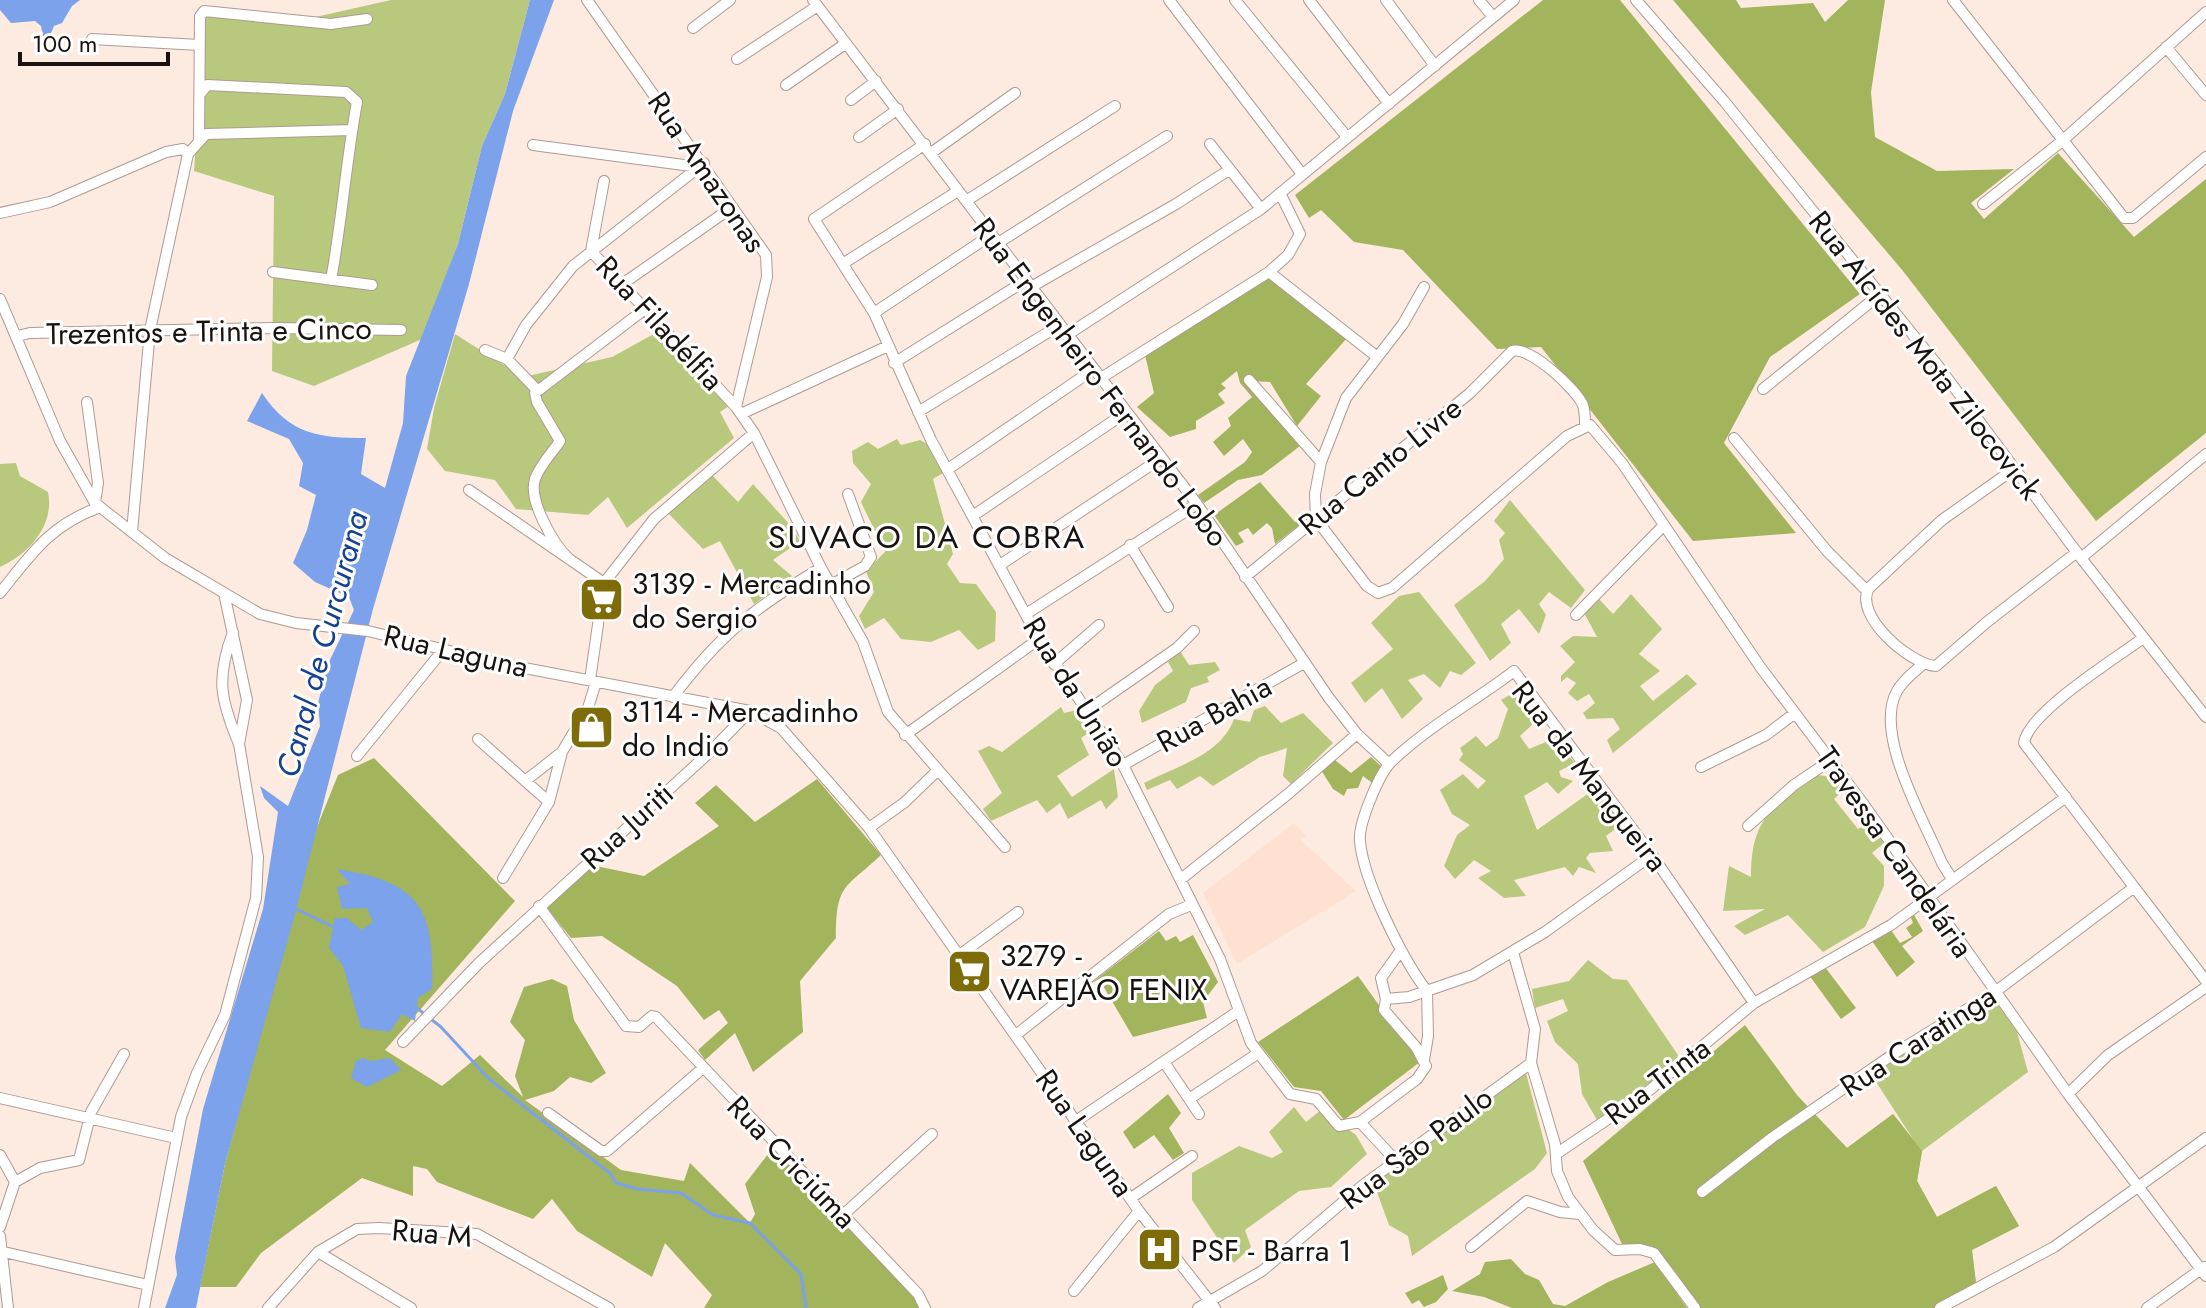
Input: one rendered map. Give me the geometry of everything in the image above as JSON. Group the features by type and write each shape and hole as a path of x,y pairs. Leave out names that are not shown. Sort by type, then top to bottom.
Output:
{"street":[{"name":"Rua Amazonas","path":"587,0 760,245 768,265 738,410"},
{"path":"693,28 730,0"},
{"path":"1169,0 1302,174"},
{"path":"1235,0 1347,137"},
{"path":"1309,0 1389,104"},
{"path":"1386,0 1435,66"},
{"path":"1479,0 1493,17"},
{"path":"1067,335 1261,209 1514,0"},
{"name":"Rua Alcídes Mota Zilocovick","path":"1636,0 1724,101 1939,367 2079,555 2206,717"},
{"path":"1953,0 2124,218 2133,218 2206,157"},
{"path":"737,59 814,4"},
{"name":"Rua Engenheiro Fernando Lobo","path":"814,4 898,109 1125,413 1197,504 1304,663 1357,734 1389,764"},
{"path":"199,139 200,16 204,11 331,24 367,19"},
{"path":"1983,204 2062,141 2206,12"},
{"path":"92,39 199,45"},
{"path":"786,85 845,44"},
{"path":"2166,47 2206,95"},
{"path":"851,100 876,81"},
{"path":"201,93 207,85 346,92 357,102 344,170 345,202 331,280"},
{"path":"928,149 1015,93"},
{"path":"966,201 1115,106"},
{"path":"859,137 898,109"},
{"path":"132,532 150,330 188,154 199,139 212,133 352,130"},
{"path":"874,313 1167,136"},
{"path":"1210,144 1261,209"},
{"path":"533,145 701,165"},
{"path":"0,213 50,202 166,152 183,149 188,154"},
{"name":"Rua da União","path":"928,149 814,219 874,313 918,412 1039,639 1123,765 1220,959 1237,1012 1257,1054 1290,1094 1316,1099 1339,1126 1360,1122"},
{"path":"507,359 549,292 591,251 701,165"},
{"path":"894,363 1028,284 1176,204 1229,170"},
{"name":"Rua Filadélfia","path":"604,181 591,251 738,410 754,433 821,568 863,642 888,712 1005,847"},
{"path":"844,263 958,191"},
{"path":"948,469 1097,374 1269,272 1288,255 1300,234 1280,193"},
{"path":"621,285 731,208"},
{"path":"273,272 372,285"},
{"path":"1269,272 1376,356"},
{"path":"1424,287 1403,324 1346,398 1321,462 1315,494 1316,519 1373,591 1392,588 1567,436 1588,425"},
{"path":"1763,389 1879,295"},
{"name":"Rua Laguna","path":"0,299 60,441 98,505 165,558 260,614 296,623 343,626 443,650 750,711 781,728 869,828 961,954 1139,1211 1212,1303"},
{"path":"537,390 645,309"},
{"path":"918,412 1060,325"},
{"name":"Trezentos e Trinta e Cinco","path":"17,336 30,333 150,330 401,330"},
{"path":"738,410 888,346"},
{"name":"Travessa Candelária","path":"1512,351 1521,349 1532,353 1576,396 1584,407 1588,425 1622,463 1795,713 2068,1094 2204,1270"},
{"path":"485,350 507,359 537,390 537,402 560,441 539,470 533,489 551,538 569,559"},
{"name":"Rua Canto Livre","path":"1245,577 1470,393 1512,351"},
{"path":"1249,380 1321,462"},
{"path":"0,593 20,565 63,522 98,505 87,402"},
{"path":"974,515 1125,413"},
{"path":"503,878 549,802 562,752 588,708 604,583 654,519 754,433"},
{"path":"1734,438 1827,551 1867,591 1868,612 1905,655 1923,664 1936,666 1987,622 2079,555 2206,454"},
{"path":"1000,565 1160,459"},
{"path":"1867,591 1942,520 2014,469"},
{"path":"469,490 604,583"},
{"path":"831,585 865,566 871,557 848,494"},
{"path":"1026,614 1197,504"},
{"path":"1576,615 1663,526"},
{"path":"1130,545 1168,607"},
{"path":"673,697 717,644 762,602 821,568"},
{"path":"224,593 247,700 239,744"},
{"path":"1054,664 1099,625"},
{"path":"1088,710 1177,648 1194,631"},
{"path":"144,1308 181,1117 197,1073 225,1015 256,898 258,857 239,744 224,709 221,684 223,661 233,632"},
{"path":"2068,1094 2108,1055 2206,984 2024,743 2031,725 2143,638"},
{"path":"905,735 1039,639"},
{"path":"357,756 443,650"},
{"name":"Rua Bahia","path":"1123,765 1304,663"},
{"path":"1923,664 1898,689 1892,701 1892,746 1942,863 1952,879"},
{"name":"Rua da Mangueira","path":"1389,764 1514,671 1652,855 1754,1003"},
{"name":"Rua Juriti","path":"403,1042 539,906 710,752 750,711"},
{"path":"1701,767 1766,735 1795,713"},
{"path":"1181,879 1288,794 1357,734"},
{"path":"478,739 549,802"},
{"path":"525,781 562,752"},
{"path":"1748,826 1794,785 1831,760"},
{"path":"1389,764 1362,821 1360,844 1401,950 1427,991 1428,1036 1424,1060"},
{"path":"869,828 905,802 937,771"},
{"name":"Rua Trinta","path":"1556,1154 1655,1086 1754,1003 1891,925 2066,797"},
{"path":"1386,999 1427,991 1473,975 1513,952 1652,855"},
{"name":"Rua Caratinga","path":"1702,1192 1782,1130 1895,1053 1995,992 2133,888"},
{"path":"1017,1034 1169,914 1191,905"},
{"name":"Rua Criciúma","path":"539,906 626,1026 639,1027 652,1016 656,1017 918,1294 925,1308"},
{"path":"961,954 1018,912"},
{"path":"1397,1162 1360,1122 1417,1079 1426,1066 1384,1010 1386,999 1381,978 1401,950"},
{"path":"1513,952 1535,1029 1531,1063 1556,1154 1557,1171 1580,1214 1615,1250 1640,1249 1654,1253 1695,1308"},
{"path":"1076,1121 1237,1012"},
{"path":"0,1227 15,1182 40,1168 79,1160 88,1120 124,1054"},
{"path":"1189,1099 1257,1054"},
{"path":"1164,1062 1199,1114"},
{"name":"Rua São Paulo","path":"1198,1308 1212,1303 1262,1271 1353,1193 1531,1063"},
{"path":"548,1113 601,1151 607,1151 703,1068"},
{"path":"0,1098 176,1138"},
{"path":"843,1215 932,1134"},
{"path":"1940,1308 2054,1247 2206,1138"},
{"path":"0,1155 15,1182"},
{"path":"1131,1198 1192,1156"},
{"path":"1471,1247 1527,1201 1560,1212 1580,1214"},
{"path":"1074,1291 1139,1211"},
{"name":"Rua M","path":"268,1308 318,1252 357,1229 477,1234 609,1308"},
{"path":"0,1236 8,1308"},
{"path":"4,1252 148,1285"},
{"path":"318,1252 411,1308"},
{"path":"2147,1308 2204,1270"}],"shaded area":[{"path":"1294,823 1306,836 1301,840 1356,891 1237,964 1203,893"}],"green space":[{"path":"391,0 530,0 505,94 482,146 458,244 422,339 314,386 272,371 274,196 194,171 206,8 311,18"},
{"path":"1543,0 1620,0 1860,294 1770,357 1724,443 1796,533 1693,541 1541,347 1497,349 1403,250 1354,242 1321,210 1309,218 1295,195"},
{"path":"1673,0 1736,0 1741,8 1813,3 1825,22 1848,0 1885,0 1871,92 1875,137 1937,171 2014,169 1971,203 1984,219 2058,153 2134,237 2206,179 2206,433 2096,521 1903,271"},
{"path":"1268,278 1348,337 1306,384 1321,396 1297,426 1270,382 1250,381 1300,446 1262,475 1238,480 1204,503 1198,495 1245,462 1252,452 1243,439 1224,456 1213,442 1231,426 1228,418 1252,397 1240,383 1237,371 1221,384 1226,388 1218,394 1225,403 1196,421 1196,429 1170,437 1137,407 1154,393 1144,351"},
{"path":"661,330 729,406 720,412 734,438 627,528 608,497 588,515 516,509 495,480 445,471 427,449 434,408 455,334 523,377 612,357"},
{"path":"897,439 901,445 920,440 931,446 945,472 933,479 953,554 947,564 960,583 976,584 996,612 995,641 978,650 959,630 931,642 901,639 884,618 865,629 859,616 874,592 866,571 885,552 861,502 871,484 853,463 852,451 868,442 878,449"},
{"path":"16,463 20,476 48,492 48,516 30,546 0,567 0,464"},
{"path":"712,475 738,502 753,484 791,526 800,541 773,560 792,576 754,604 720,541 703,549 667,512"},
{"path":"1260,482 1295,522 1308,511 1311,516 1275,544 1272,528 1267,523 1253,535 1248,528 1238,533 1244,542 1236,546 1214,515"},
{"path":"1510,500 1585,590 1571,608 1549,592 1539,604 1546,615 1539,634 1519,609 1501,624 1511,643 1490,661 1454,605 1485,581 1504,559 1499,540 1505,533 1494,521"},
{"path":"1419,592 1476,663 1461,675 1450,671 1440,688 1424,674 1408,680 1423,699 1402,719 1382,688 1365,703 1351,683 1393,649 1371,623 1399,596"},
{"path":"1631,594 1662,629 1639,654 1660,671 1640,686 1653,701 1687,674 1697,684 1613,753 1607,740 1620,729 1613,718 1587,719 1583,713 1595,703 1589,694 1577,701 1568,693 1576,683 1567,677 1561,682 1561,676 1575,662 1560,646 1573,636 1597,637 1582,609 1599,599 1613,614"},
{"path":"1180,651 1189,665 1215,662 1220,670 1207,677 1209,682 1191,688 1186,702 1142,723 1139,711 1155,685 1173,671 1168,662"},
{"path":"1513,693 1530,715 1532,725 1520,736 1529,749 1553,739 1575,763 1559,771 1561,777 1573,781 1558,794 1547,782 1524,796 1537,830 1596,788 1623,823 1606,836 1613,851 1590,853 1586,858 1596,873 1579,867 1573,876 1565,867 1514,880 1526,896 1504,898 1478,878 1491,871 1474,860 1455,879 1444,866 1457,835 1470,825 1452,814 1440,790 1463,774 1478,789 1486,781 1459,760 1463,754 1460,748 1476,736 1486,747 1498,738 1508,709 1501,700"},
{"path":"1265,706 1281,723 1303,713 1333,743 1291,784 1283,776 1287,748 1260,757 1213,786 1200,776 1177,789 1170,780 1147,790 1144,783 1209,751 1228,731 1234,719 1250,722 1254,710"},
{"path":"1061,707 1064,713 1077,710 1096,728 1081,738 1089,755 1057,776 1072,797 1114,769 1118,797 1106,809 1101,800 1068,819 1060,803 1047,813 1037,800 991,821 983,809 1002,793 978,751 989,746 1002,752"},
{"path":"1371,757 1382,767 1375,785 1363,776 1358,788 1347,789 1344,796 1333,789 1321,770 1335,760 1351,773"},
{"path":"374,758 515,901 385,1050 442,1086 480,1055 523,1097 515,1076 525,1040 510,1022 524,987 552,979 567,986 574,1020 606,1073 591,1083 570,1077 554,1091 525,1100 621,1170 684,1181 690,1163 750,1223 755,1214 745,1184 775,1145 925,1308 704,1308 712,1295 665,1243 652,1277 577,1231 552,1199 533,1219 437,1182 427,1169 413,1166 413,1196 362,1178 261,1253 236,1287 200,1287 225,1164 317,827 338,775"},
{"path":"1818,775 1838,778 1846,788 1834,799 1858,829 1870,823 1884,843 1872,853 1884,866 1884,886 1865,927 1823,952 1788,915 1745,935 1734,926 1765,909 1723,911 1729,866 1751,877 1752,856 1760,827 1777,806"},
{"path":"817,779 881,855 845,889 838,907 836,938 800,981 803,1032 753,1072 735,1033 705,1060 698,1050 728,1023 719,1010 704,1020 677,986 602,936 571,938 546,907 591,865 644,876 719,826 695,803 716,785 755,822"},
{"path":"1913,913 1923,931 1902,946 1915,962 1897,977 1872,941 1891,930 1900,943 1912,937 1906,928 1913,923 1910,915"},
{"path":"1159,931 1166,941 1176,936 1180,942 1193,935 1218,982 1203,1002 1207,1018 1133,1037 1099,979 1090,984"},
{"path":"1588,960 1613,979 1627,980 1678,1055 1676,1064 1597,1120 1582,1094 1578,1064 1555,1042 1547,1021 1568,1011 1563,999 1535,1008 1532,989 1569,981"},
{"path":"1825,967 1856,1008 1841,1019 1809,975"},
{"path":"1358,976 1420,1062 1344,1120 1321,1091 1294,1087 1258,1042"},
{"path":"1994,999 2017,1032 2028,1072 1922,1151 1917,1181 1937,1217 1996,1186 2019,1226 1972,1250 1976,1283 1721,1194 1820,1120 1847,1148 1893,1114 1913,1139 1869,1071"},
{"path":"1745,1025 1797,1095 1847,1148 1893,1114 1922,1151 1917,1181 1937,1217 1996,1186 2019,1226 1972,1250 1976,1283 1937,1308 1700,1308 1674,1270 1652,1246 1622,1244 1583,1161"},
{"path":"1526,1073 1547,1153 1535,1169 1412,1256 1408,1236 1389,1225 1374,1184"},
{"path":"1168,1094 1181,1113 1169,1128 1184,1153 1173,1160 1154,1135 1134,1149 1123,1132"},
{"path":"1294,1107 1306,1122 1321,1110 1356,1135 1367,1154 1331,1187 1299,1191 1245,1230 1251,1247 1234,1263 1192,1200 1192,1173 1239,1146 1272,1158 1283,1152 1269,1132"},
{"path":"1511,1259 1525,1274 1539,1280 1553,1304 1565,1306 1608,1282 1655,1262 1687,1308 1512,1308 1484,1297 1452,1291 1480,1274 1485,1262"},
{"path":"1443,1275 1448,1289 1436,1302 1424,1307 1419,1300 1412,1304 1405,1293"}],"water":[{"path":"0,0 80,0 72,6 62,23 54,26 45,47 41,26 35,21 11,23 0,10"},
{"path":"530,0 554,0 513,111 469,284 373,609 294,918 225,1164 196,1308 165,1308 177,1275 175,1257 203,1109 263,909 278,812 264,798 260,786 288,806 320,726 318,703 328,664 354,610 349,597 315,582 293,563 307,530 316,495 299,486 303,463 289,439 247,421 262,393 283,418 295,426 320,435 366,438 361,474 385,488 403,423 406,376 458,244 482,146 505,94"},
{"path":"337,869 387,882 404,891 417,904 425,919 430,938 432,989 418,998 415,1021 402,1014 390,1032 361,1028 343,966 329,948 335,918 347,918 361,930 373,922 367,908 342,909 337,887 350,884"},
{"path":"363,1058 371,1061 390,1058 401,1070 367,1087 351,1078 356,1061"}],"waterway":[{"path":"294,908 334,927"},
{"path":"413,1005 441,1027 489,1079 610,1173 616,1183 638,1189 681,1193 713,1215 750,1223 801,1274 806,1308"}],"place":[{"name":"3139 - Mercadinho do Sergio","path":"601,600"},
{"name":"3114 - Mercadinho do Indio","path":"591,728"},
{"name":"3279 - VAREJÃO FENIX","path":"969,972"},
{"name":"PSF - Barra 1","path":"1160,1250"}],"district":[{"name":"SUVACO DA COBRA","path":"927,537"}],"water label":[{"name":"Canal de Curcurana","path":"322,644"}]}
